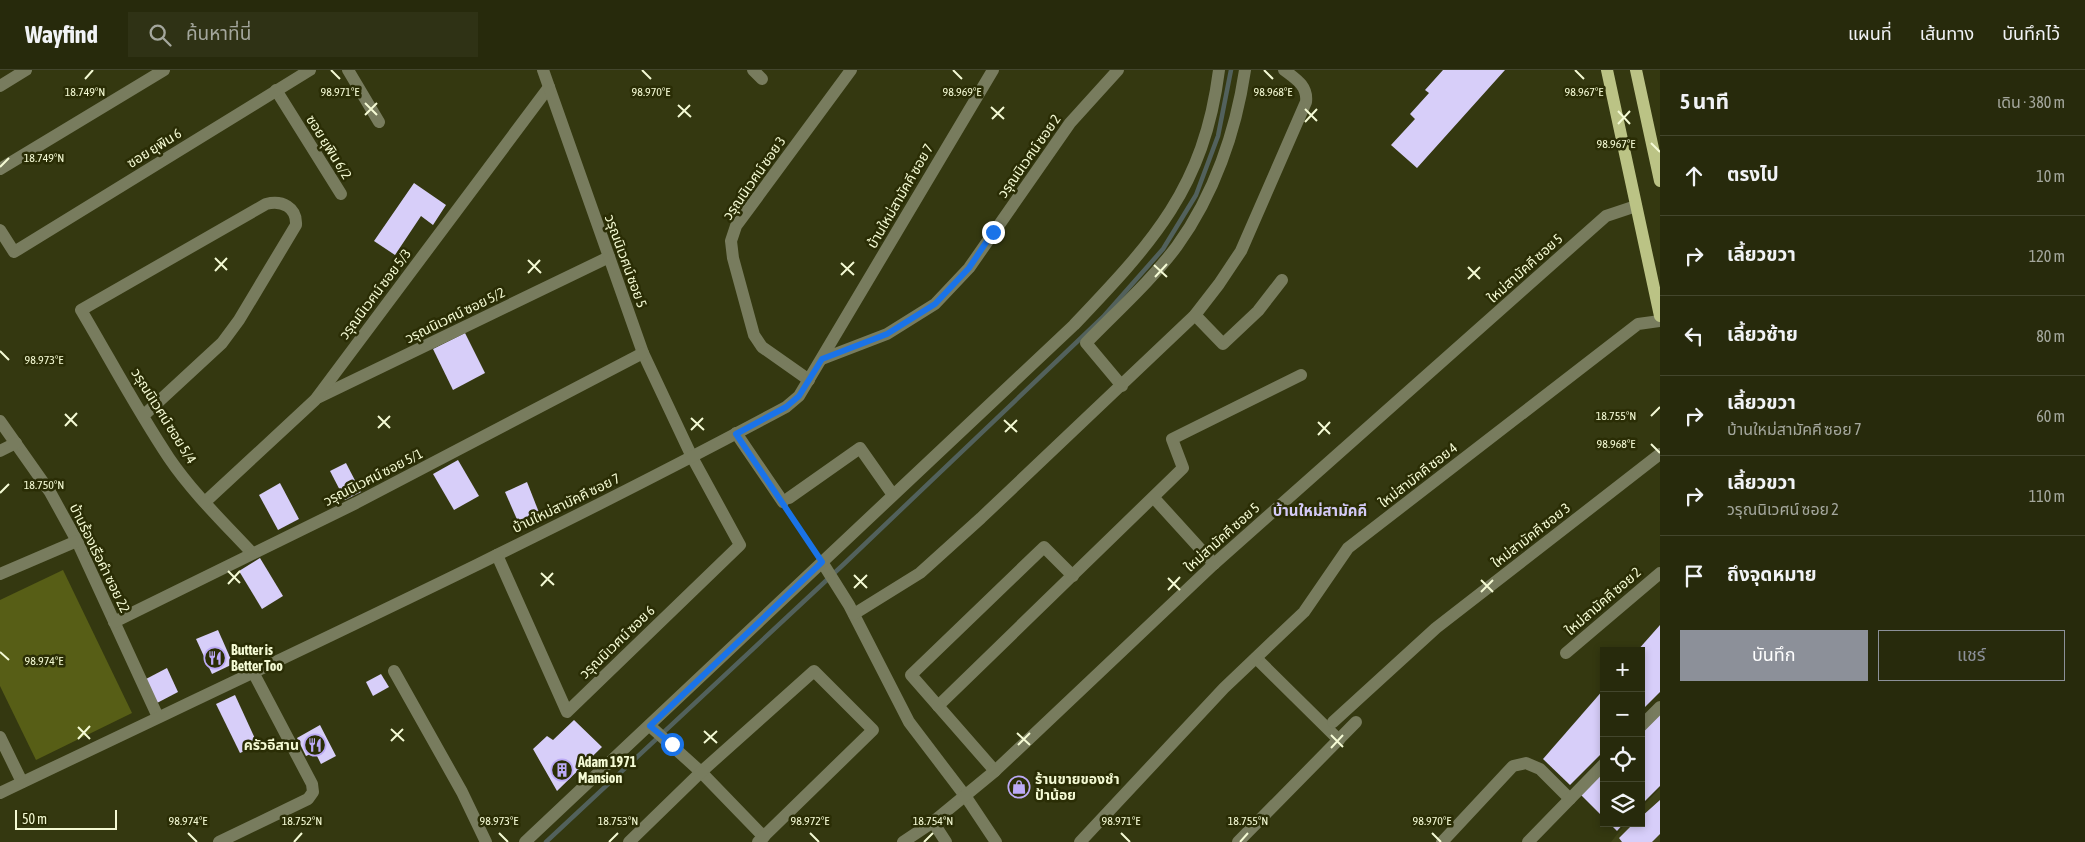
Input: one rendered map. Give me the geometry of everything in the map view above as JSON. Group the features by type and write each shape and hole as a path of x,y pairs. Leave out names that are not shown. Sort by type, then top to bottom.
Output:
{"main road":[{"path":"1607,70 1660,316"},
{"path":"1636,70 1660,181"}],"street":[{"path":"0,86 26,70"},
{"path":"0,169 164,70"},
{"name":"ซอย ยุพิน 6","path":"0,230 14,252 310,70"},
{"path":"348,70 379,122"},
{"name":"วรุณนิเวศน์ ซอย 5","path":"543,70 643,353 692,458"},
{"name":"วรุณนิเวศน์ ซอย 3","path":"809,380 762,347 754,335 733,258 731,241 736,226 851,70"},
{"name":"บ้านใหม่สามัคคี ซอย 7","path":"0,793 497,555 692,458 786,407 799,396 822,359 986,78 993,70"},
{"name":"วรุณนิเวศน์ ซอย 2","path":"822,359 887,334 935,304 969,268 1070,123 1118,70"},
{"path":"525,842 650,726 826,570 893,495 1074,325 1123,274 1150,241 1182,194 1198,159 1212,112 1219,70"},
{"path":"1122,386 1086,343 1155,272 1186,233 1222,159 1234,121 1245,70"},
{"path":"854,614 920,573 982,518 1195,315 1241,251 1306,102 1307,96 1303,86 1284,70"},
{"name":"วรุณนิเวศน์ ซอย 5/3","path":"205,502 315,400 549,87"},
{"name":"ซอย ยุพิน 6/2","path":"276,90 341,194"},
{"name":"วรุณนิเวศน์ ซอย 5/4","path":"144,416 203,362 228,336 239,320 296,225 294,214 280,202 266,204 81,310 144,416 170,459 205,502 252,553"},
{"name":"ใหม่สามัคคี ซอย 5","path":"903,842 966,797 995,772 1214,564 1606,216 1636,206"},
{"name":"วรุณนิเวศน์ ซอย 5/2","path":"315,400 609,257"},
{"path":"1195,315 1223,344 1258,311 1282,280"},
{"name":"ใหม่สามัคคี ซอย 4","path":"1080,842 1224,688 1304,612 1348,548 1638,324 1660,321"},
{"name":"วรุณนิเวศน์ ซอย 5/1","path":"114,622 364,499 643,353"},
{"path":"938,706 1183,468 1172,439 1301,375"},
{"name":"บ้านร้องเรือคำ ซอย 22","path":"0,421 50,492 76,541 158,717"},
{"path":"736,434 786,500 860,448 893,495"},
{"path":"0,451 16,443"},
{"name":"ใหม่สามัคคี ซอย 3","path":"1333,722 1436,628 1660,454"},
{"name":"วรุณนิเวศน์ ซอย 6","path":"497,555 567,712 740,545 692,458"},
{"path":"1154,498 1214,564"},
{"path":"0,574 76,541"},
{"path":"995,772 911,675 1044,547 1073,576"},
{"path":"826,570 854,614 910,722 966,797 996,842"},
{"name":"ใหม่สามัคคี ซอย 2","path":"1566,653 1660,573"},
{"path":"1256,658 1339,740"},
{"path":"394,670 462,792 486,842"},
{"path":"629,842 702,772 814,670 874,730 761,839 702,772 650,726"},
{"path":"219,842 308,799 313,792 312,784 253,672"},
{"path":"1645,722 1660,707"},
{"path":"1238,842 1356,722"},
{"path":"0,737 22,782"},
{"path":"1442,842 1513,766 1526,762 1540,769 1570,798"},
{"path":"1528,842 1600,768"},
{"path":"933,822 946,842"}],"path":[{"path":"786,500 826,570"}],"shaded area":[{"path":"63,570 132,713 36,760 0,686 0,600"},
{"path":"1660,788 1660,842 1611,842 1623,827 1645,827 1645,804"}],"building":[{"path":"1443,70 1505,70 1417,168 1391,145 1415,119 1410,114 1429,93 1425,90"},
{"path":"414,183 446,205 433,225 421,216 395,255 374,241"},
{"path":"465,333 485,373 453,390 433,349"},
{"path":"458,460 479,496 454,510 433,474"},
{"path":"346,463 361,492 345,500 330,471"},
{"path":"527,482 540,515 519,524 505,492"},
{"path":"280,483 299,519 278,530 259,495"},
{"path":"260,558 283,596 262,609 239,571"},
{"path":"1660,625 1660,692 1645,707 1645,647 1641,647"},
{"path":"218,630 233,664 212,674 196,639"},
{"path":"167,668 178,692 157,703 146,679"},
{"path":"381,674 389,687 373,696 366,682"},
{"path":"1600,694 1600,755 1570,785 1543,759"},
{"path":"235,695 258,745 240,753 216,704"},
{"path":"1660,712 1660,786 1645,801 1645,737 1645,727"},
{"name":"Adam 1971 Mansion","path":"574,720 602,747 557,791 533,749 547,736 553,740"},
{"name":"ครัวอีสาน","path":"320,725 336,756 321,764 315,752 306,756 297,738"},
{"path":"1600,772 1600,814 1579,793"},
{"path":"1660,800 1660,834 1652,842 1622,842 1619,838 1630,827 1645,827 1645,813"}],"waterway":[{"path":"546,842 845,563 1103,317 1163,249 1196,195 1218,136 1231,70"}],"place":[{"name":"Butter is Better Too","path":"215,658"},
{"name":"ครัวอีสาน","path":"315,745"},
{"name":"Adam 1971 Mansion","path":"562,770"},
{"name":"ร้านขายของชำ ป้าน้อย","path":"1019,787"}],"district":[{"name":"บ้านใหม่สามัคคี","path":"1320,511"}],"route":[{"path":"672,744 650,726 822,562 736,434 786,407 799,396 822,359 887,334 935,304 969,268 993,232"}]}
